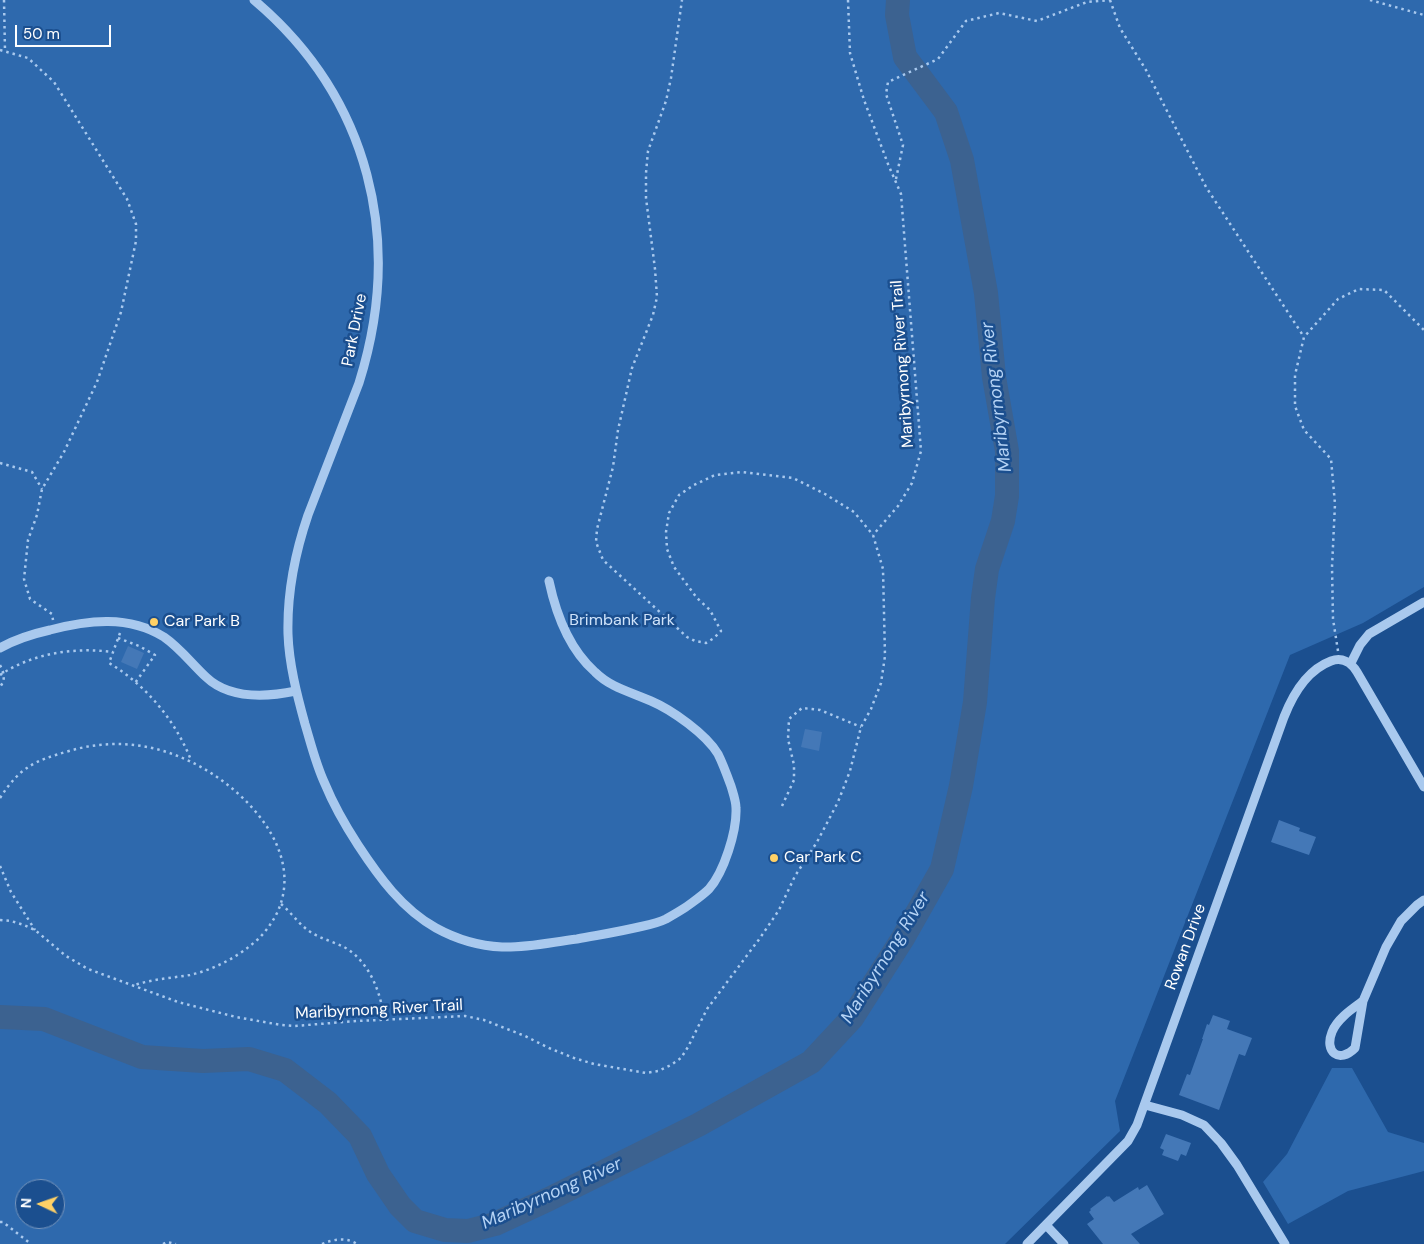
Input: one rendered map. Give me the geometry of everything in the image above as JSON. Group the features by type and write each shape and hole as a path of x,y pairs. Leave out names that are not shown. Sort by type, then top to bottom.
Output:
{"street":[{"name":"Park Drive","path":"254,0 282,25 304,50 325,79 344,112 365,165 376,212 379,248 377,304 365,365 308,515 292,572 288,610 288,635 296,691 318,768 326,788 340,817 370,864 393,893 418,916 437,929 458,938 483,945 517,947 614,934 665,920 698,899 718,878 732,836 736,809 735,798 717,752 703,737 677,715 652,701 621,690 595,673 568,636 558,616 549,581"},
{"path":"1351,664 1360,645 1370,634 1424,602"},
{"path":"0,648 25,637 55,629 92,622 124,622 144,628 165,638 208,679 224,688 264,696 296,691"},
{"path":"1340,660 1351,664 1357,672 1424,787"},
{"name":"Rowan Drive","path":"1027,1244 1128,1141 1137,1125 1288,706 1299,688 1312,673 1324,664 1340,660"},
{"path":"1363,1001 1350,1010 1332,1030 1329,1046 1335,1055 1350,1054 1355,1048 1363,1001 1386,947 1401,920 1424,900"},
{"path":"1145,1105 1182,1115 1204,1125 1238,1164 1285,1244"},
{"path":"1046,1225 1064,1244"}],"path":[{"path":"4,0 5,51"},
{"path":"682,0 671,78 666,101 648,151 646,173 646,198 657,296 653,315 632,368 618,430 613,467 597,529 596,542 603,560 687,636 706,643 720,631 710,610 697,598 674,567 666,550 669,513 680,495 694,485 715,475 742,472 793,478 825,494 854,512 873,535"},
{"name":"Maribyrnong River Trail","path":"0,920 24,924 35,930 57,949 97,973 178,1002 236,1017 281,1025 302,1026 384,1019 465,1016 484,1020 525,1036 549,1048 594,1064 646,1073 658,1071 681,1058 707,1009 779,910 795,876 817,842 838,802 850,771 861,727 871,709 881,683 886,656 883,569 873,535 898,506 912,483 921,451 901,194 864,100 850,53 848,0"},
{"path":"895,181 903,145 886,94 888,82 938,59 966,21 999,13 1037,22 1087,2 1110,0 1120,28 1146,70 1206,187 1304,337"},
{"path":"1370,0 1424,15"},
{"path":"0,50 28,58 54,82 128,200 136,224 136,241 121,312 97,382 64,452 42,489 37,515 28,540 24,580 30,598 52,614 55,629"},
{"path":"1340,660 1333,619 1332,567 1335,504 1331,459 1304,430 1296,406 1295,375 1304,337 1338,299 1359,289 1384,290 1424,330"},
{"path":"0,463 32,472 42,489"},
{"path":"124,622 109,663 122,670 150,695 171,721 184,743 192,762"},
{"path":"118,638 155,655 135,682"},
{"path":"0,676 15,667 37,658 58,653 76,650 113,652"},
{"path":"0,665 4,673 4,679 0,687"},
{"path":"782,806 794,780 794,765 788,739 789,719 802,708 820,710 861,727"},
{"path":"0,798 24,769 46,757 95,745 138,745 179,756 223,781 250,805 274,838 284,866 284,894 275,918 261,937 225,962 202,972 145,982 134,986"},
{"path":"0,866 11,892 35,930"},
{"path":"281,904 311,933 342,947 358,959 378,990 384,1019"},
{"path":"0,1222 3,1222 31,1244"},
{"path":"322,1244 333,1240 350,1240 357,1244"},
{"path":"163,1244 167,1242 176,1244"}],"green space":[{"name":"Brimbank Park","path":"0,0 1424,0 1424,587 1363,623 1290,655 1115,1101 1120,1131 1005,1244 0,1244"},
{"path":"1332,1068 1352,1068 1388,1132 1424,1143 1424,1171 1348,1191 1288,1224 1263,1182 1287,1154"}],"building":[{"path":"128,646 144,653 137,669 121,662"},
{"path":"805,729 822,732 819,751 801,747"},
{"path":"1279,820 1300,828 1299,831 1316,837 1309,855 1271,842"},
{"path":"1213,1015 1230,1021 1227,1029 1252,1038 1245,1056 1239,1054 1219,1110 1179,1095 1187,1074 1190,1075 1207,1024 1209,1025"},
{"path":"1166,1134 1191,1143 1186,1156 1181,1154 1178,1161 1162,1155 1164,1150 1160,1148"},
{"path":"1147,1185 1164,1214 1131,1234 1140,1244 1103,1244 1087,1224 1094,1219 1089,1212 1090,1209 1107,1196 1114,1202 1138,1187 1139,1190"}],"waterway":[{"name":"Maribyrnong River","path":"0,1017 44,1019 142,1057 203,1061 249,1059 285,1070 328,1103 360,1136 378,1174 400,1206 415,1221 445,1230 468,1231 495,1224 698,1125 811,1062 852,1018 903,938 942,869 961,786 975,702 987,569 1003,521 1007,496 1007,451 994,377 986,293 962,160 946,112 905,57 897,15 898,0"}],"place":[{"name":"Car Park B","path":"154,622"},
{"name":"Car Park C","path":"774,858"}]}
